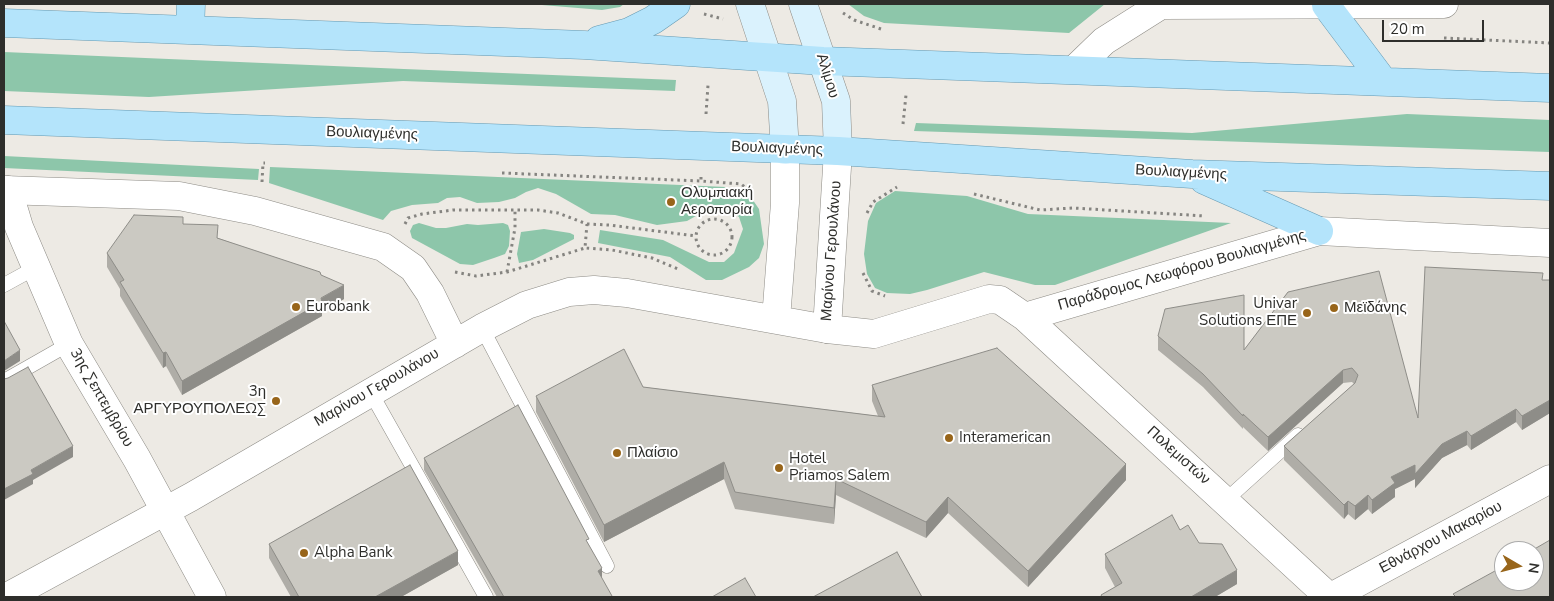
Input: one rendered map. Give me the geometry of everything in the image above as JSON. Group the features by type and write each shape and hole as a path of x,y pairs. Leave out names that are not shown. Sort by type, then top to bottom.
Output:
{"main road":[{"path":"584,45 629,32 653,20 676,4"},
{"path":"750,4 782,101 785,150"},
{"name":"Αλίμου","path":"803,4 836,101 838,151"},
{"path":"1326,5 1383,81"},
{"path":"4,22 190,17 823,61 1550,88"},
{"name":"Βουλιαγμένης","path":"4,120 838,151 1192,174 1550,186"},
{"path":"1192,174 1319,231"}],"street":[{"path":"1075,69 1104,41 1161,5 1444,4"},
{"path":"776,319 785,202 785,150"},
{"name":"Μαρίνου Γερουλάνου","path":"7,597 164,511 482,328 527,305 570,292 594,290 628,293 827,329 838,151"},
{"path":"6,190 179,196 256,212 383,247 413,268 430,293 455,344"},
{"name":"3ης Σεπτεμβρίου","path":"6,190 35,268 69,344 212,597"},
{"name":"Παράδρομος Λεωφόρου Βουλιαγμένης","path":"1025,317 1319,231 1550,243"},
{"path":"827,329 874,334 989,299 1000,300 1012,305 1025,317"},
{"name":"Πολεμιστών","path":"1025,317 1330,597"},
{"name":"Εθνάρχου Μακαρίου","path":"1330,597 1550,479"}],"lane":[{"path":"4,285 35,268"},
{"path":"482,328 607,566"},
{"path":"4,381 69,344"},
{"path":"371,393 486,597"},
{"path":"1226,500 1305,429"}],"path":[{"path":"843,13 878,29 887,30"},
{"path":"701,181 714,17"},
{"path":"897,187 909,63"},
{"path":"262,185 263,163 273,164"},
{"path":"492,172 741,184 755,195"},
{"path":"866,218 872,202 897,187 907,188"},
{"path":"972,193 1040,210 1073,208 1210,217"},
{"path":"403,229 408,218 422,214 453,210 538,210 558,213 587,224 696,236"},
{"path":"507,272 515,228 515,211"},
{"path":"716,219 727,224 731,229 732,242 725,252 713,256 703,252 696,242 696,236 700,225 705,221 716,219"},
{"path":"586,248 587,224"},
{"path":"453,272 476,276 507,272 586,248 612,250 652,258 672,264 684,273"},
{"path":"862,269 872,291 886,296"}],"green space":[{"path":"530,4 624,4 620,7 602,10"},
{"path":"848,4 1105,4 1069,33 884,23 864,16"},
{"path":"4,52 676,80 675,91 403,81 149,97 4,91"},
{"path":"1407,114 1550,120 1550,152 914,131 916,123 1192,133"},
{"path":"4,156 259,169 258,180 4,168"},
{"path":"270,167 726,187 748,193 759,209 764,244 759,258 749,267 722,280 706,280 670,257 598,243 600,230 663,240 709,262 724,262 734,253 743,229 739,217 731,212 703,212 687,221 657,225 615,215 591,214 556,194 538,188 515,198 499,202 477,203 460,197 447,198 438,203 412,205 391,211 383,220 269,183"},
{"path":"895,191 967,196 1028,214 1231,223 1055,285 1035,285 984,272 910,294 887,293 875,288 867,274 864,254 868,221 876,203"},
{"path":"419,223 436,228 446,228 467,224 503,223 508,225 510,231 509,246 505,254 473,265 460,264 412,238 410,231 413,225"},
{"path":"544,229 570,233 574,235 574,239 533,260 519,263 517,254 521,232"}],"building":[{"path":"134,215 183,217 183,224 218,225 217,238 320,272 321,275 344,285 321,298 322,302 182,381 166,352 163,353 120,282 124,280 107,253"},
{"path":"1425,267 1543,273 1542,280 1550,280 1550,400 1522,416 1516,409 1471,436 1467,431 1442,444 1415,474 1415,465 1391,477 1395,483 1372,500 1368,495 1355,506 1348,501 1344,505 1284,446 1355,383 1358,375 1352,368 1343,370 1268,437 1243,414 1243,416 1203,374 1158,336 1165,309 1244,295 1244,350 1288,292 1379,271 1418,418"},
{"path":"4,321 20,350 4,361"},
{"path":"997,348 1126,464 1028,571 948,497 926,522 836,479 834,508 735,492 724,462 604,525 536,396 624,349 643,387 885,417 872,385"},
{"path":"28,367 73,446 31,470 33,474 4,489 4,379"},
{"path":"518,405 589,539 586,540 602,568 598,571 612,596 610,597 504,597 424,458"},
{"path":"410,465 458,551 375,597 299,597 269,544"},
{"path":"1172,515 1180,530 1188,525 1199,543 1222,544 1237,570 1191,597 1102,597 1101,595 1122,583 1105,554"},
{"path":"1550,540 1550,597 1456,597 1453,594 1494,571 1494,591 1544,591 1544,543"},
{"path":"897,552 922,597 813,597"},
{"path":"745,578 756,597 712,597"}],"place":[{"name":"Ολυμπιακή Αεροπορία","path":"671,202"},
{"name":"Eurobank","path":"296,307"},
{"name":"Μεϊδάνης","path":"1334,308"},
{"name":"Univar Solutions ΕΠΕ","path":"1307,313"},
{"name":"3η ΑΡΓΥΡΟΥΠΟΛΕΩΣ","path":"276,401"},
{"name":"Interamerican","path":"949,438"},
{"name":"Πλαίσιο","path":"617,453"},
{"name":"Hotel Priamos Salem","path":"779,468"},
{"name":"Alpha Bank","path":"304,553"}]}
